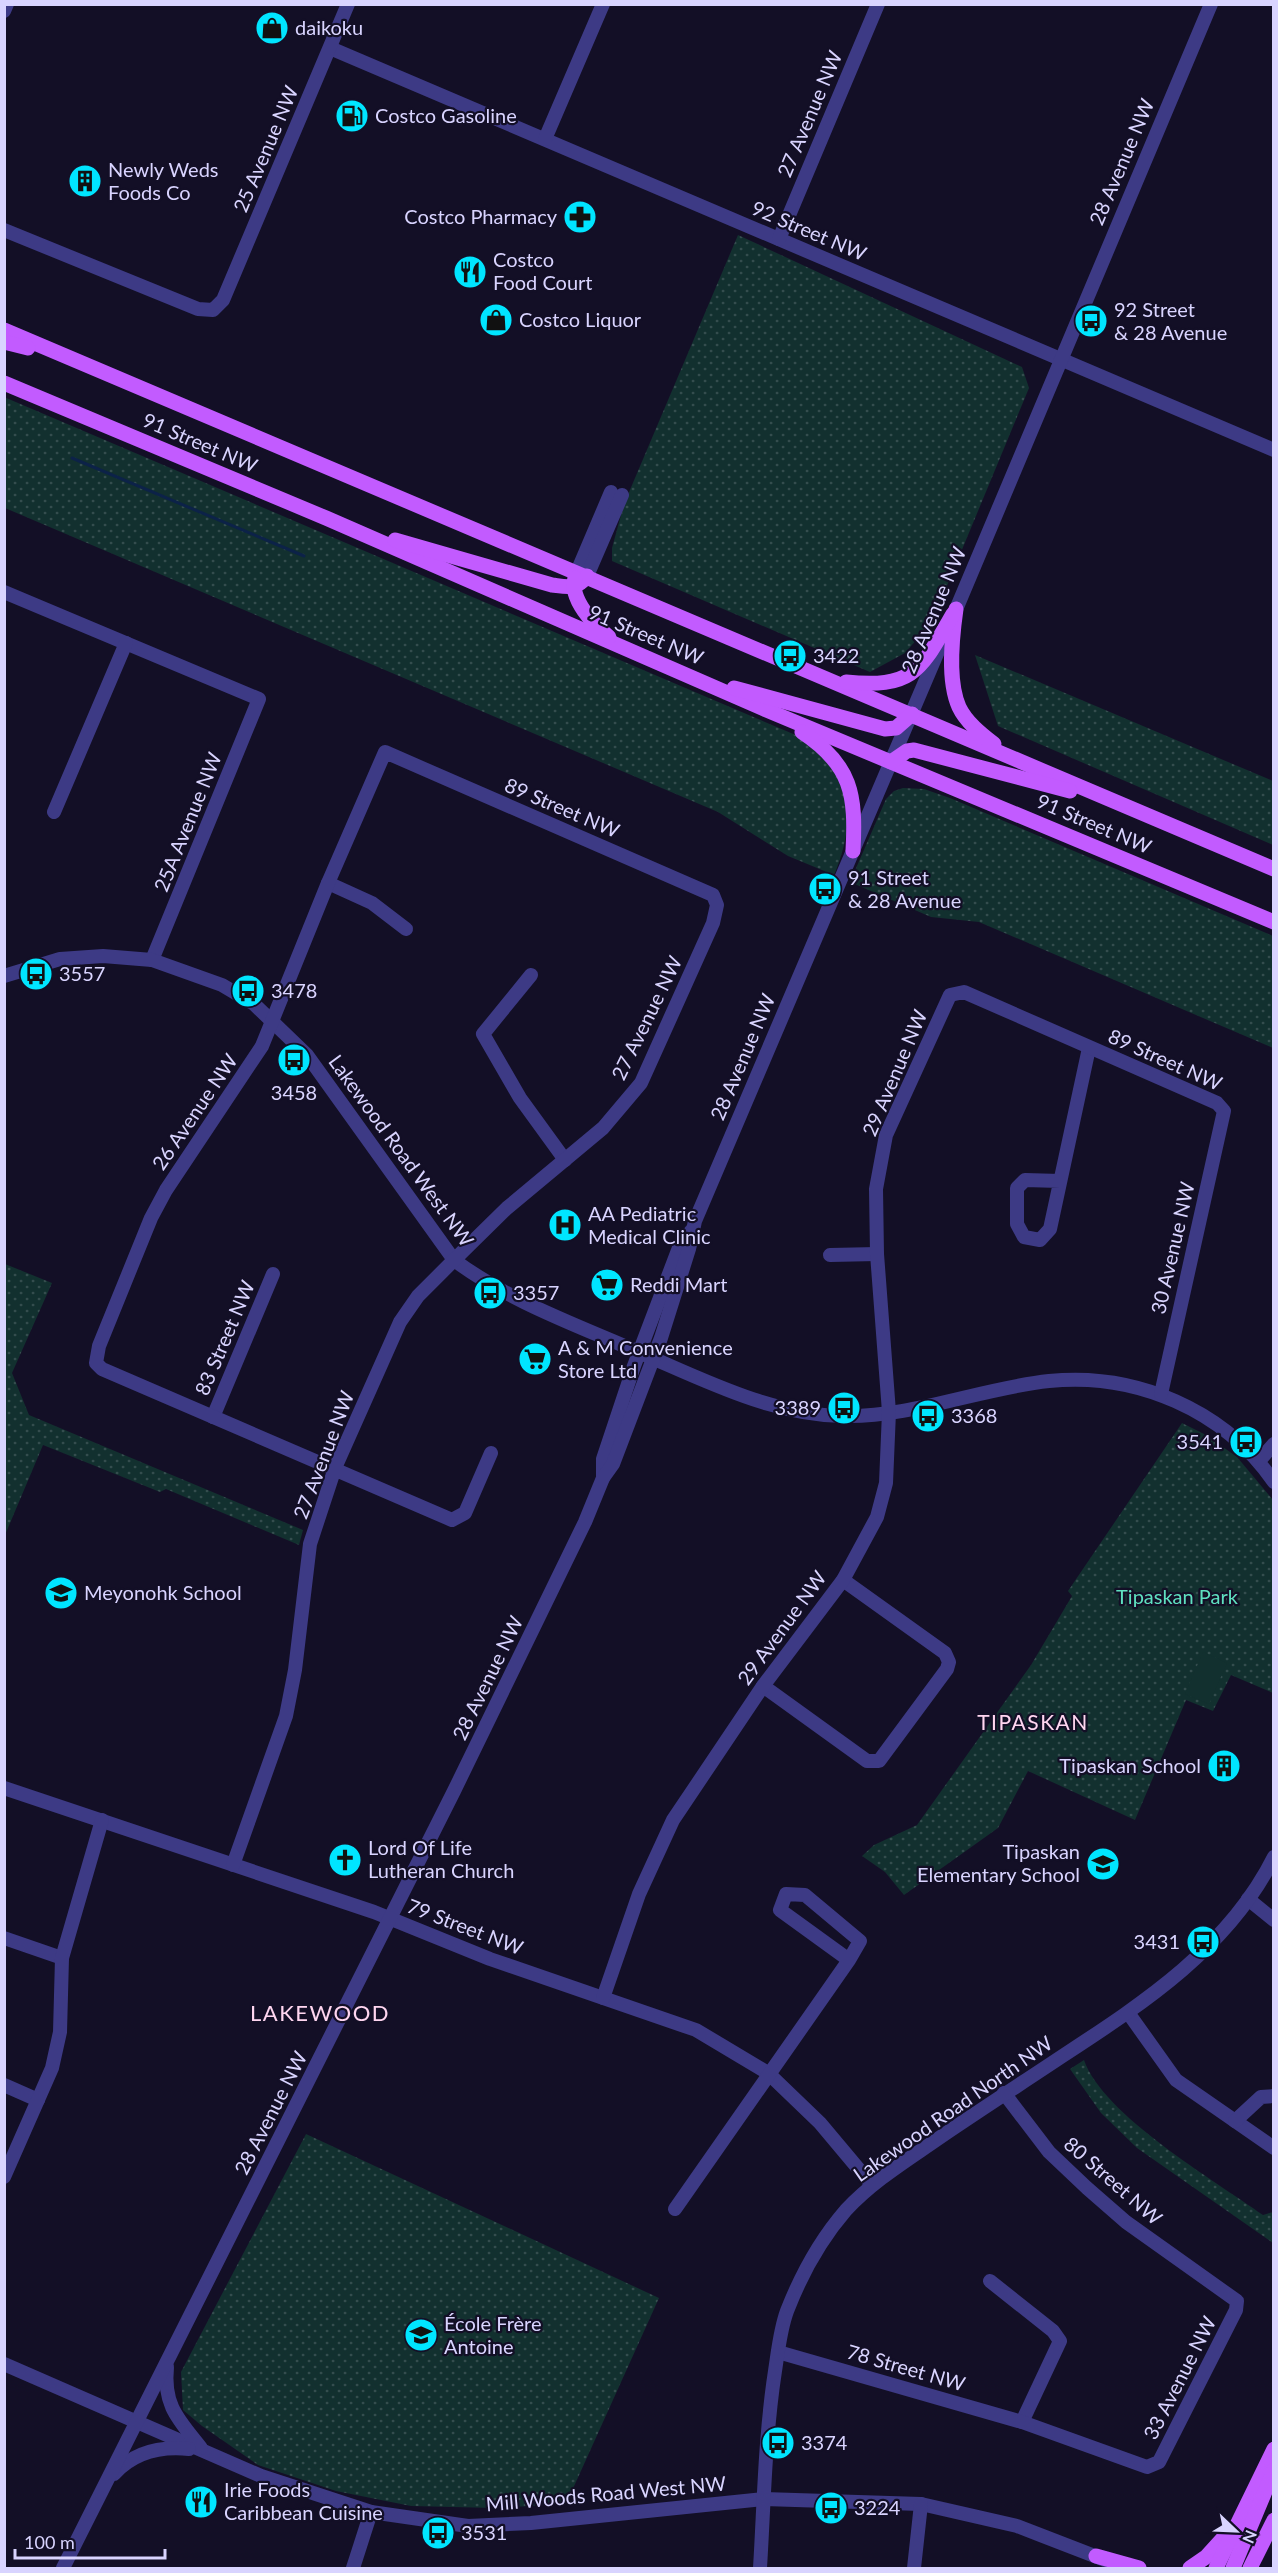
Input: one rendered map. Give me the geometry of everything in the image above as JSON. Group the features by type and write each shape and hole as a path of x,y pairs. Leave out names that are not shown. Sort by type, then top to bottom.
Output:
{"main road":[{"name":"91 Street NW","path":"4,330 579,579 912,714 1274,869"},
{"path":"4,342 80,362"},
{"name":"91 Street NW","path":"4,383 326,518 764,709 1274,922"},
{"path":"326,518 552,585 579,579 584,610 597,627 613,640 655,662"},
{"path":"828,680 882,684 907,677 924,661 956,609"},
{"path":"956,609 951,645 959,707 979,732 1014,759"},
{"path":"702,681 777,698 885,729 896,728 912,714"},
{"path":"764,709 814,739 846,776 854,807 853,851"},
{"path":"891,762 907,751 914,750 1068,790 1097,794"},
{"path":"1216,2568 1274,2449"},
{"path":"1233,2568 1274,2470"},
{"path":"1190,2568 1220,2543 1240,2515"},
{"path":"1250,2568 1274,2520"},
{"path":"1259,2568 1261,2547"},
{"path":"1096,2556 1110,2568"},
{"path":"1096,2556 1139,2568"}],"street":[{"path":"4,11 7,4"},
{"name":"25 Avenue NW","path":"4,230 198,309 207,311 217,307 223,300 246,249 348,4"},
{"path":"545,139 603,4"},
{"name":"27 Avenue NW","path":"778,239 878,4"},
{"name":"28 Avenue NW","path":"603,1478 603,1459 639,1352 680,1245 691,1231 1211,4"},
{"name":"92 Street NW","path":"330,48 1274,450"},
{"path":"579,579 616,494"},
{"path":"4,592 126,643 54,812"},
{"name":"25A Avenue NW","path":"126,643 259,699 152,960"},
{"name":"26 Avenue NW","path":"96,1363 99,1346 156,1209 262,1046 328,883 385,752"},
{"name":"89 Street NW","path":"385,752 713,895 717,905"},
{"path":"328,883 372,903 406,929"},
{"name":"27 Avenue NW","path":"233,1865 286,1716 295,1670 310,1544 335,1468 400,1322 418,1296 454,1260 507,1208 603,1128 641,1083 713,922 717,905"},
{"name":"Lakewood Road West NW","path":"4,976 60,959 103,956 152,960 222,985 254,1004 307,1055 344,1102 394,1179 454,1260 475,1276 533,1307 751,1399 787,1408 843,1416 889,1412 1050,1381 1113,1383 1161,1394 1203,1413 1235,1437 1259,1461 1274,1482"},
{"path":"531,975 483,1034 520,1098 565,1160"},
{"name":"89 Street NW","path":"964,992 1217,1103 1224,1110"},
{"name":"29 Avenue NW","path":"603,1998 639,1894 673,1820 763,1686 843,1580 877,1517 886,1483 889,1412 877,1254 876,1189 886,1135 950,995 964,992"},
{"name":"89 Street NW","path":"1060,1181 1025,1180 1017,1188 1017,1224 1024,1237 1040,1239 1049,1232 1089,1048"},
{"name":"30 Avenue NW","path":"1161,1394 1224,1110"},
{"name":"28 Avenue NW","path":"63,2568 391,1919 529,1639 603,1478 613,1464 654,1359 689,1250 691,1231"},
{"path":"830,1255 877,1254"},
{"name":"83 Street NW","path":"213,1418 273,1274"},
{"name":"83 Street NW","path":"96,1363 102,1369 213,1418 335,1468 452,1520 465,1513 491,1453"},
{"path":"1259,1461 1274,1444"},
{"path":"763,1686 873,1763 879,1761 886,1752 947,1669 949,1662 945,1653 843,1580"},
{"name":"79 Street NW","path":"4,1788 391,1919 490,1959 696,2030 768,2073 820,2123 872,2184"},
{"path":"4,2177 52,2068 60,2032 62,1958 102,1820"},
{"name":"Lakewood Road North NW","path":"760,2568 772,2396 786,2314 805,2270 845,2211 872,2184 1004,2093 1129,2014 1184,1969 1219,1936 1248,1899 1274,1857"},
{"path":"675,2209 849,1960 860,1941 805,1895 786,1894 780,1910 849,1960"},
{"path":"1248,1899 1274,1920"},
{"path":"4,1938 62,1958"},
{"path":"1129,2014 1176,2080 1274,2148"},
{"path":"4,2085 38,2100"},
{"name":"80 Street NW","path":"1004,2093 1049,2152 1087,2188 1126,2222 1234,2298 1238,2305"},
{"path":"1235,2121 1261,2097 1274,2096"},
{"path":"990,2281 1053,2331 1060,2341 1022,2422"},
{"name":"33 Avenue NW","path":"1154,2466 1159,2462 1238,2305"},
{"name":"78 Street NW","path":"778,2352 1022,2422 1147,2467 1154,2466"},
{"path":"168,2361 166,2382 171,2408 202,2450"},
{"name":"Mill Woods Road West NW","path":"4,2364 289,2486 371,2512 479,2525 531,2523 764,2499 921,2504 1017,2526 1123,2568"},
{"path":"106,2482 127,2462 157,2448 202,2450"},
{"path":"914,2568 921,2504"},
{"path":"353,2568 371,2512"}],"green space":[{"path":"738,235 1022,367 1029,388 932,622 905,653 870,672 612,561 612,548 624,504"},
{"path":"4,397 798,736 821,753 834,769 846,798 847,829 834,875 788,856 718,812 5,508"},
{"path":"975,655 1273,781 1273,845 998,726"},
{"path":"903,788 924,789 950,798 1273,936 1273,1048 979,922 931,917 850,882 886,799 894,791"},
{"path":"5,1264 52,1283 12,1373 29,1415 303,1530 299,1545 166,1489 160,1492 43,1445 5,1535"},
{"name":"Tipaskan Park","path":"1182,1423 1206,1435 1237,1457 1273,1500 1273,1693 1231,1675 1213,1711 1186,1700 1135,1820 1028,1771 998,1828 904,1895 885,1872 862,1856 874,1845 917,1825 1031,1665 1072,1596 1068,1591"},
{"path":"1203,1652 1227,1663 1209,1704 1185,1694"},
{"path":"1084,2060 1095,2081 1113,2102 1162,2145 1263,2215 1273,2212 1273,2243 1137,2148 1101,2113 1070,2069"},
{"name":"École Frère Antoine","path":"306,2134 659,2298 566,2504 494,2508 411,2506 336,2491 258,2465 183,2410 181,2372"}],"waterway":[{"path":"72,458 304,556"}],"place":[{"name":"daikoku","path":"272,28"},
{"name":"Costco Gasoline","path":"352,116"},
{"name":"Newly Weds Foods Co","path":"85,181"},
{"name":"Costco Pharmacy","path":"580,217"},
{"name":"Costco Food Court","path":"470,272"},
{"name":"Costco Liquor","path":"496,320"},
{"name":"92 Street & 28 Avenue","path":"1091,321"},
{"name":"3422","path":"790,656"},
{"name":"91 Street & 28 Avenue","path":"825,889"},
{"name":"3557","path":"36,974"},
{"name":"3478","path":"248,991"},
{"name":"3458","path":"294,1060"},
{"name":"AA Pediatric Medical Clinic","path":"565,1225"},
{"name":"Reddi Mart","path":"607,1285"},
{"name":"3357","path":"490,1293"},
{"name":"A & M Convenience Store Ltd","path":"535,1359"},
{"name":"3389","path":"844,1408"},
{"name":"3368","path":"928,1416"},
{"name":"3541","path":"1246,1442"},
{"name":"Meyonohk School","path":"61,1593"},
{"name":"Tipaskan School","path":"1224,1766"},
{"name":"Lord Of Life Lutheran Church","path":"345,1860"},
{"name":"Tipaskan Elementary School","path":"1103,1864"},
{"name":"3431","path":"1203,1942"},
{"name":"École Frère Antoine","path":"421,2335"},
{"name":"3374","path":"778,2443"},
{"name":"Irie Foods Caribbean Cuisine","path":"201,2502"},
{"name":"3224","path":"831,2508"},
{"name":"3531","path":"438,2533"}],"district":[{"name":"TIPASKAN","path":"1033,1723"},
{"name":"LAKEWOOD","path":"320,2013"}]}
